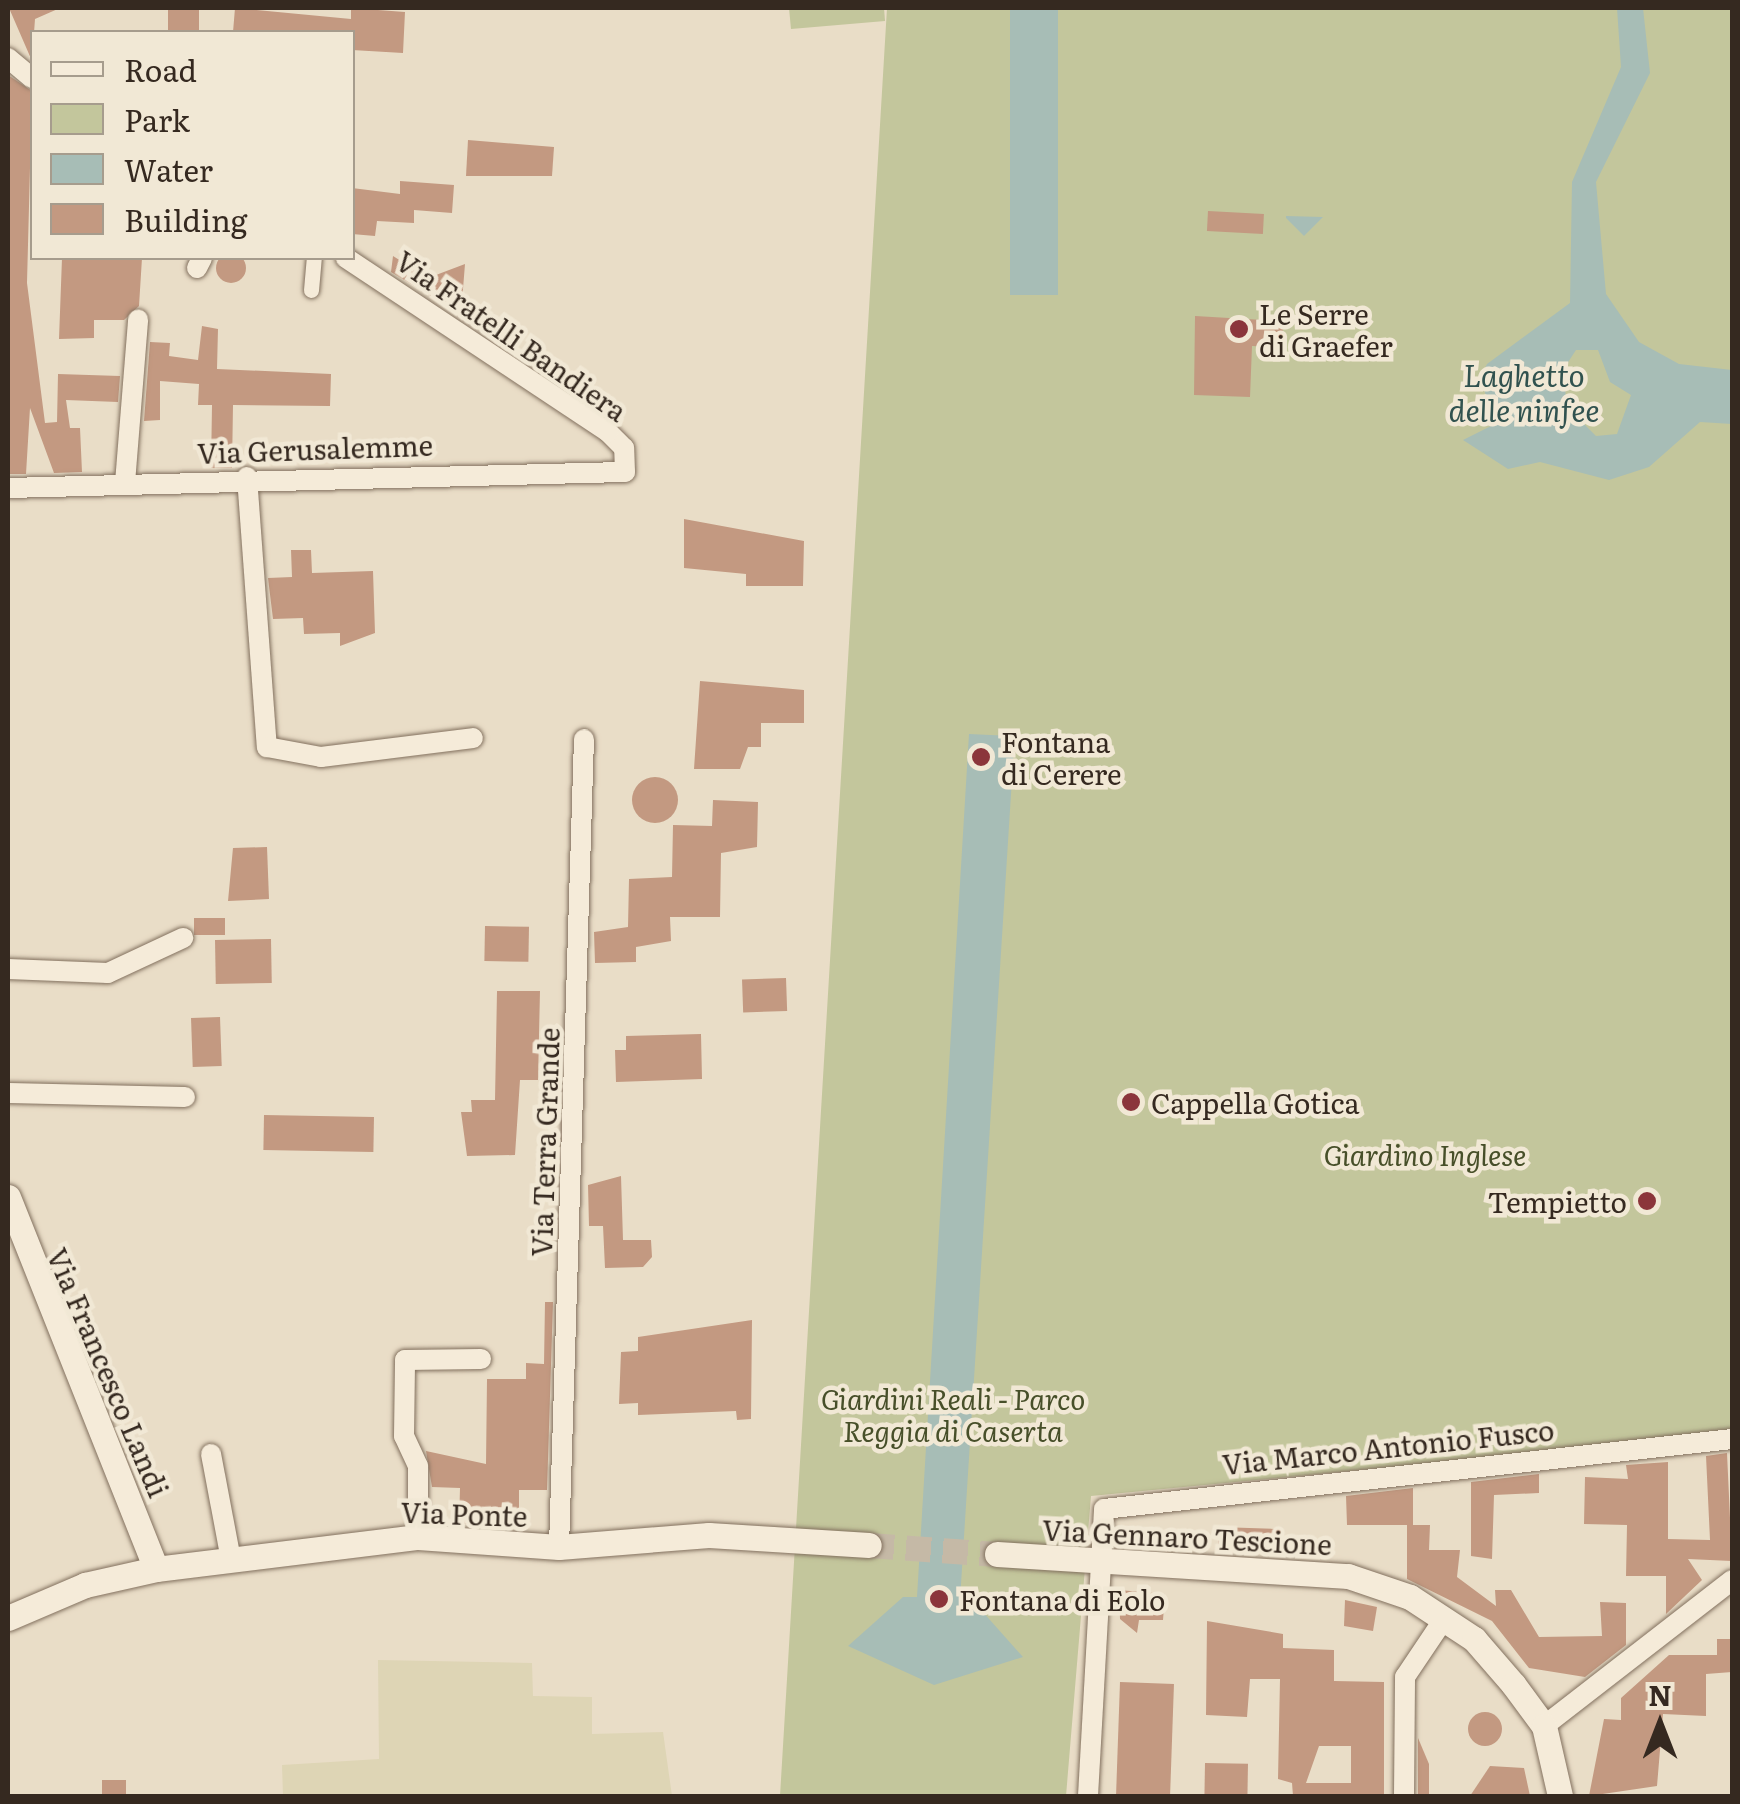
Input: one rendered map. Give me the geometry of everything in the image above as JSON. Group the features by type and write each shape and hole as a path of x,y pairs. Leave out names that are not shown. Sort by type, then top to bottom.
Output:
{"street":[{"path":"8,58 30,76"},
{"path":"311,290 314,260"},
{"name":"Via Fratelli Bandiera","path":"349,260 608,432 624,448 625,472"},
{"path":"125,483 138,320"},
{"name":"Via Gerusalemme","path":"8,488 248,478 625,472"},
{"path":"248,478 268,746 322,757 473,738"},
{"name":"Via Terra Grande","path":"558,1548 584,739"},
{"path":"8,969 108,973 183,938"},
{"path":"8,1093 185,1097"},
{"name":"Via Francesco Landi","path":"8,1196 156,1570"},
{"path":"418,1537 418,1466 404,1436 405,1360 481,1359"},
{"name":"Via Marco Antonio Fusco","path":"1088,1796 1104,1563 1104,1509 1732,1439"},
{"path":"212,1454 231,1560"},
{"name":"Via Ponte","path":"8,1618 85,1585 156,1570 418,1537 558,1548 710,1534 868,1545"},
{"name":"Via Gennaro Tescione","path":"998,1554 1348,1576 1444,1620 1474,1639 1544,1726 1560,1796"},
{"path":"1544,1726 1732,1580"},
{"path":"1404,1796 1405,1677 1444,1620"}],"shaded area":[{"path":"378,1660 532,1663 533,1696 592,1697 592,1734 663,1732 672,1796 283,1796 282,1765 379,1759"}],"green space":[{"path":"789,8 884,8 885,21 791,29"},
{"name":"Giardino Inglese","path":"887,8 1732,8 1732,1434 1091,1496 1066,1796 780,1796"}],"water":[{"path":"1010,8 1058,8 1058,295 1010,295"},
{"name":"Laghetto delle ninfee","path":"1617,8 1643,8 1650,73 1596,182 1606,294 1639,342 1679,364 1732,370 1732,424 1700,422 1649,467 1609,480 1540,462 1508,469 1463,440 1493,425 1481,376 1487,364 1570,303 1572,182 1621,67","holes":["1576,350 1598,350 1610,382 1631,395 1617,434 1596,436 1567,407 1563,370"]},
{"path":"1286,216 1323,217 1304,236"},
{"path":"969,734 1012,736 1014,747 960,1600 974,1602 1023,1657 934,1685 848,1646 903,1597 917,1597"}],"building":[{"path":"9,8 60,8 35,19 34,30 30,30 30,56"},
{"path":"168,8 199,8 199,30 168,30"},
{"path":"235,8 351,19 351,8 405,12 403,53 355,50 355,30 233,30"},
{"path":"8,75 30,90 27,283 45,423 57,422 58,374 120,376 118,402 66,400 70,428 80,428 82,472 54,473 30,408 26,474 8,474"},
{"path":"468,140 554,147 552,176 466,176"},
{"path":"400,181 454,185 452,213 414,210 414,223 377,221 375,236 355,234 355,188 400,194"},
{"path":"1208,211 1264,214 1263,234 1207,231"},
{"path":"393,256 428,278 465,264 461,314 391,272"},
{"path":"62,260 142,260 139,306 124,320 94,320 94,338 59,339"},
{"path":"219,260 245,262 245,274 237,282 225,282 217,274"},
{"path":"1195,316 1283,321 1282,347 1252,346 1250,397 1194,395"},
{"path":"202,326 218,329 217,369 331,374 330,406 233,405 232,468 211,468 212,405 198,405 199,384 160,381 160,420 144,421 150,342 170,343 169,356 198,360"},
{"path":"684,519 804,541 803,586 746,586 746,574 684,568"},
{"path":"291,550 311,550 312,573 373,571 375,633 340,646 340,633 304,634 303,618 273,619 268,578 292,577"},
{"path":"700,681 804,690 804,723 761,723 761,747 748,747 740,769 694,769"},
{"path":"655,777 671,784 678,800 671,816 655,823 639,816 632,800 639,784"},
{"path":"713,800 758,802 757,847 721,853 720,917 670,917 671,941 636,947 636,962 595,963 594,932 628,927 629,879 672,877 673,825 712,826"},
{"path":"267,847 269,899 228,901 233,848"},
{"path":"194,918 225,918 225,935 194,935"},
{"path":"485,926 529,927 528,962 484,961"},
{"path":"271,939 272,983 216,984 215,940"},
{"path":"786,978 787,1011 743,1013 742,980"},
{"path":"497,991 540,991 538,1080 520,1080 515,1155 467,1156 461,1112 472,1112 471,1100 495,1100"},
{"path":"220,1017 222,1066 193,1067 191,1018"},
{"path":"701,1034 702,1079 616,1082 615,1050 626,1050 626,1036"},
{"path":"264,1115 374,1117 373,1152 263,1150"},
{"path":"621,1176 623,1240 651,1240 652,1257 643,1267 605,1268 603,1226 589,1226 588,1185"},
{"path":"545,1302 553,1302 547,1490 519,1490 519,1522 459,1524 460,1488 432,1487 426,1451 486,1464 487,1379 526,1379 526,1363 544,1364"},
{"path":"752,1320 751,1419 737,1420 736,1411 638,1415 638,1403 619,1404 621,1352 638,1351 638,1337"},
{"path":"1727,1453 1732,1561 1688,1559 1702,1580 1666,1614 1666,1576 1626,1576 1627,1525 1584,1524 1585,1477 1628,1479 1626,1465 1668,1462 1668,1539 1710,1540 1706,1456"},
{"path":"1539,1474 1539,1493 1494,1495 1492,1559 1471,1556 1471,1482"},
{"path":"1413,1488 1413,1525 1430,1525 1429,1550 1460,1550 1457,1577 1496,1606 1495,1590 1511,1590 1539,1637 1602,1636 1600,1602 1626,1603 1626,1645 1585,1677 1529,1668 1492,1621 1407,1579 1407,1525 1347,1525 1346,1496"},
{"path":"1219,1527 1281,1529 1280,1549 1218,1547"},
{"path":"1119,1590 1165,1594 1163,1620 1139,1620 1137,1633 1120,1619"},
{"path":"1345,1600 1377,1607 1373,1631 1344,1626"},
{"path":"1207,1621 1283,1634 1283,1648 1334,1650 1334,1681 1384,1682 1384,1796 1293,1796 1292,1783 1278,1779 1280,1679 1250,1679 1247,1717 1206,1715","holes":["1319,1746 1351,1746 1351,1783 1306,1783"]},
{"path":"1717,1639 1732,1639 1732,1672 1706,1674 1706,1716 1663,1714 1657,1786 1589,1796 1604,1719 1621,1720 1621,1698 1669,1655 1717,1655"},
{"path":"1120,1682 1174,1684 1170,1796 1116,1796"},
{"path":"1485,1712 1497,1717 1502,1729 1497,1741 1485,1746 1473,1741 1468,1729 1473,1717"},
{"path":"1418,1738 1429,1764 1429,1796 1418,1796"},
{"path":"1205,1763 1248,1764 1247,1796 1204,1796"},
{"path":"1490,1766 1524,1768 1530,1796 1470,1796"},
{"path":"102,1780 126,1780 126,1796 102,1796"}],"tunnel":[{"path":"869,1545 997,1554"}],"place":[{"name":"Le Serre di Graefer","path":"1239,329"},
{"name":"Fontana di Cerere","path":"981,757"},
{"name":"Cappella Gotica","path":"1131,1102"},
{"name":"Tempietto","path":"1647,1201"},
{"name":"Fontana di Eolo","path":"939,1599"}],"park label":[{"name":"Giardini Reali - Parco Reggia di Caserta","path":"953,1414"}]}
